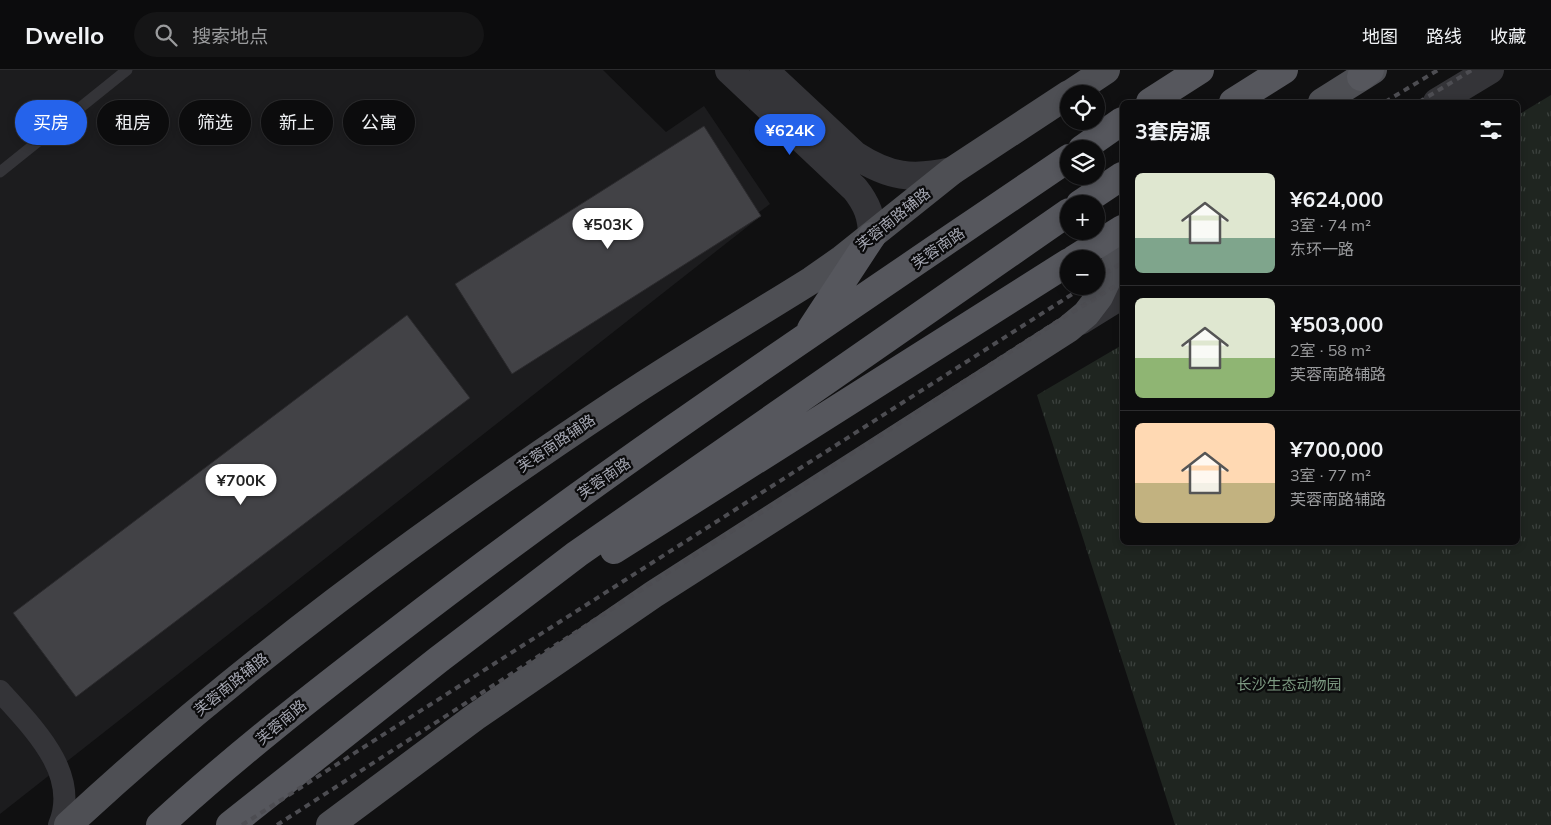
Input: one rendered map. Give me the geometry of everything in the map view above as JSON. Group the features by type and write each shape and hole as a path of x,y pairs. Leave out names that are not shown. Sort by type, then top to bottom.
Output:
{"highway":[{"path":"1153,100 1200,70"},
{"path":"1236,100 1284,70"},
{"path":"1095,140 1120,122"},
{"name":"芙蓉南路","path":"160,825 289,714 465,578 568,503 1060,164"},
{"path":"1094,195 1120,177"},
{"path":"230,825 381,704 578,554 1060,218"},
{"path":"1088,250 1120,230"},
{"path":"804,340 872,236"},
{"path":"381,704 717,484 1060,268"}],"main road":[{"name":"芙蓉南路辅路","path":"1083,85 1106,70"},
{"path":"1325,100 1368,72"},
{"name":"芙蓉南路辅路","path":"68,825 209,702 311,619 413,544 620,400 812,280 872,236 952,172 1060,100"},
{"path":"330,825 475,716 654,594 1068,329 1086,314 1099,297 1120,252"}],"street":[{"path":"729,70 855,189 864,200 869,212 872,236"},
{"path":"764,70 855,155 872,166 886,173 913,177 952,172"},
{"path":"1440,100 1490,70"},
{"path":"1068,329 1120,296"},
{"path":"0,691 40,737 54,760 65,792 66,809 59,825"}],"lane":[{"path":"0,172 127,70"}],"shaded area":[{"path":"0,70 603,70 666,132 704,106 770,204 758,213 761,216 0,814"}],"green space":[{"name":"长沙生态动物园","path":"1551,95 1551,825 1175,825 1037,395 1120,346 1120,545 1520,545 1520,114"}],"building":[{"path":"704,126 761,216 512,374 455,284"},
{"path":"407,315 470,398 76,697 13,613"}],"railway":[{"path":"1388,100 1438,70"},
{"path":"1422,100 1472,70"},
{"path":"1105,273 1120,264"},
{"path":"277,825 1064,317 1120,283"},
{"path":"242,825 1071,295"}]}
